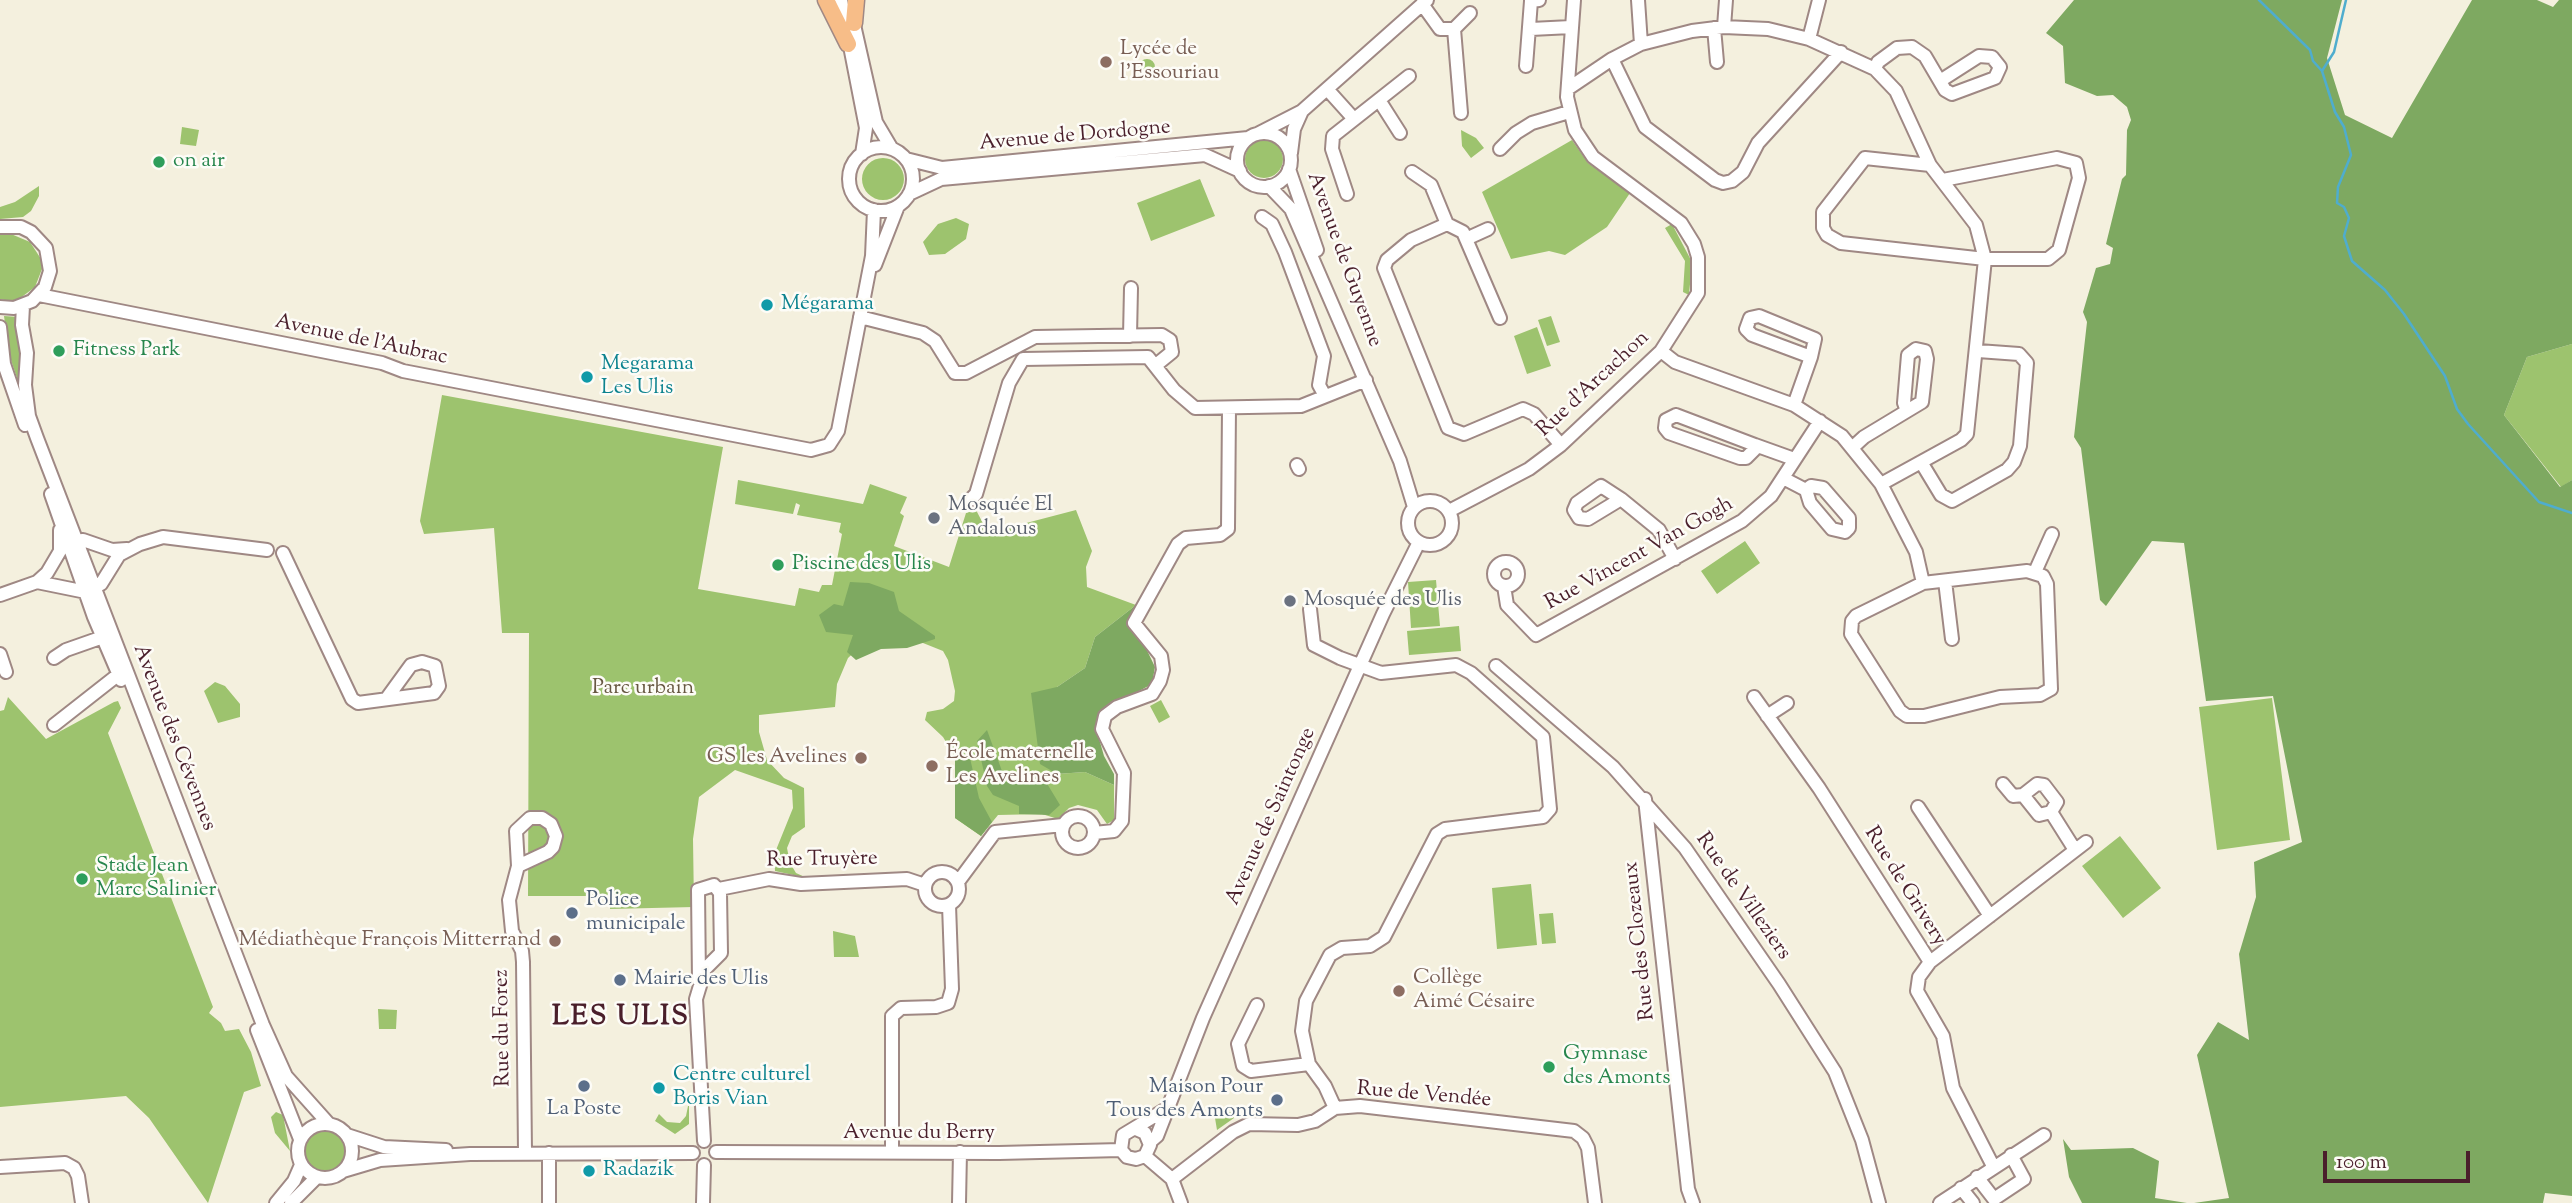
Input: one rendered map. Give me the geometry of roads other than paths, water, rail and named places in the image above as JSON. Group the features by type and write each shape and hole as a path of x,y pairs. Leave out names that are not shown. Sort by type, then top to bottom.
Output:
{"main road":[{"path":"826,0 848,44"},
{"path":"854,23 856,0"}],"street":[{"path":"841,0 866,128 862,154"},
{"path":"849,0 876,121 892,149 906,159 913,176 909,194 898,206 879,259 869,274"},
{"path":"1526,66 1532,0"},
{"name":"Rue d'Arcachon","path":"1449,511 1529,469 1561,445 1661,351 1698,293 1700,267 1694,244 1669,213 1593,157 1580,140 1569,112 1574,0"},
{"path":"1639,0 1641,44"},
{"path":"1717,62 1719,27 1726,0"},
{"path":"1809,38 1819,0"},
{"path":"1302,111 1294,128 1289,169 1279,183 1269,186 1249,182 1240,171 1238,153 1254,136 1302,111 1424,2 1440,29 1454,29 1470,13"},
{"path":"1531,29 1571,27"},
{"path":"1569,88 1612,59 1641,44 1719,27 1768,29 1809,38 1875,69 1902,101 1930,165 1976,225 1985,259 1978,351 1967,433 1961,440 1881,484"},
{"path":"1454,29 1461,113"},
{"path":"1875,69 1883,57 1897,48 1912,47 1925,56 1940,81"},
{"path":"1612,59 1645,127 1715,180 1723,183 1732,181 1743,172 1758,143 1841,52"},
{"path":"1347,194 1332,149 1333,136 1409,76"},
{"path":"1327,89 1354,119"},
{"path":"1379,100 1400,133"},
{"path":"1500,149 1516,133 1532,123 1569,112"},
{"path":"1254,136 1268,133 1282,140 1291,154"},
{"name":"Avenue de Dordogne","path":"906,159 942,168 1254,136"},
{"path":"892,149 871,149 862,154 852,166 850,183 857,199 874,210 898,206"},
{"name":"Avenue de Dordogne","path":"909,194 941,178 1205,155 1240,171"},
{"path":"1930,165 1865,158 1823,212 1823,228 1833,241 1840,243 1985,259 2040,260 2054,256 2059,250 2079,178 2076,163 2057,158 1943,180"},
{"name":"Avenue de Guyenne","path":"1289,169 1331,287 1359,353 1359,364"},
{"path":"1412,172 1431,185 1447,224 1463,232 1500,318"},
{"name":"Avenue de Guyenne","path":"1269,186 1291,209 1352,356 1359,364 1400,461 1414,507"},
{"path":"874,210 876,234 860,317 923,333 935,341 955,373 967,373 1035,337 1162,335 1170,340 1172,352 1156,365"},
{"path":"1262,217 1272,224 1277,233 1324,356 1319,385 1325,396"},
{"path":"1447,224 1411,240 1387,260 1384,268 1448,428 1464,435 1523,409 1534,414 1561,445"},
{"path":"0,227 21,227 42,241 50,262 49,278 39,295 23,306 0,307"},
{"path":"1466,239 1489,229"},
{"path":"49,278 63,301"},
{"path":"1130,336 1131,288"},
{"name":"Avenue de l'Aubrac","path":"39,295 811,450 824,447 836,438 860,317"},
{"name":"Avenue des Cévennes","path":"23,306 22,325 27,353 25,385 29,416 65,549 91,590 263,1025 286,1076 328,1123"},
{"path":"1794,405 1811,357 1815,343 1811,336 1759,316 1750,318 1746,329 1752,335 1811,357"},
{"name":"Avenue des Cévennes","path":"0,327 2,361 50,489 65,549"},
{"path":"1661,351 1675,362 1794,405 1820,421 1852,448 1881,484 1916,552 1923,583"},
{"path":"1921,462 1941,495 1952,501 2007,470 2014,462 2020,446 2027,363 2020,354 1978,351"},
{"path":"970,500 976,494 1009,383 1023,359 1148,357 1186,404 1195,408 1301,405 1366,380"},
{"path":"1094,833 1114,831 1122,821 1124,773 1102,729 1105,716 1117,707 1152,694 1163,670 1161,656 1135,623 1178,544 1186,538 1220,535 1228,529 1229,408"},
{"path":"1852,448 1864,437 1907,411"},
{"path":"1755,445 1749,455 1740,458 1669,433 1665,423 1669,416 1676,415 1755,445 1794,460"},
{"name":"Rue Vincent Van Gogh","path":"1504,586 1507,606 1536,635 1742,521 1771,496 1820,421"},
{"name":"Avenue de Guyenne","path":"1400,461 1418,489 1432,500"},
{"path":"1783,478 1806,490"},
{"path":"1621,499 1659,530 1675,559"},
{"path":"1432,500 1449,511 1453,524 1444,541 1432,545 1419,542 1408,526 1414,507 1432,500"},
{"path":"2035,572 2052,534"},
{"path":"0,595 37,582 65,549 130,548 163,537 267,550"},
{"name":"Avenue de Saintonge","path":"1150,1142 1157,1136 1203,1018 1360,666 1419,542"},
{"path":"99,547 108,568"},
{"path":"37,582 91,590 104,579 113,560 130,548"},
{"path":"65,549 57,577 67,588"},
{"path":"283,552 352,699 358,703 387,698"},
{"path":"2035,572 2043,576 2047,584 2050,689 2040,695 2000,697 1915,718 1900,711 1851,634 1850,628 1856,615 1923,583 2035,572"},
{"path":"1945,581 1952,639"},
{"name":"Avenue des Cévennes","path":"91,590 103,637 300,1139"},
{"path":"1310,610 1314,645 1360,666 1381,673 1456,665 1471,673 1543,737 1549,813 1528,820 1448,828 1437,834 1384,937 1370,946 1342,948 1329,955 1306,1001 1302,1031 1308,1064 1325,1086 1335,1108"},
{"path":"54,657 103,637"},
{"path":"0,654 6,672"},
{"name":"Rue de Villeziers","path":"1496,666 1613,767 1645,799 1685,848 1779,984 1835,1072 1862,1140 1879,1203"},
{"path":"54,725 119,674"},
{"name":"Rue de Grivery","path":"1754,697 1819,788 1930,962 1919,977 1917,991 1943,1036 1953,1088 1993,1166"},
{"path":"1767,716 1787,703"},
{"path":"2003,784 2014,796 2023,794 2037,783 2044,785 2057,802 2051,812 2039,815 2023,794"},
{"name":"Rue des Clozeaux","path":"1645,799 1688,1189 1693,1203"},
{"path":"1918,807 1990,916"},
{"path":"2051,812 2075,850"},
{"path":"958,882 950,873 938,872 930,876 925,885 929,900 938,906 949,905 957,897 958,882 995,832 1063,825 1074,816 1084,817 1092,823 1094,833 1085,846 1074,847 1062,836 1063,825"},
{"path":"1930,962 2086,842"},
{"name":"Rue du Forez","path":"518,866 509,900 509,917 523,962 524,1152"},
{"name":"Rue Truyère","path":"719,888 769,879 811,884 907,879 925,885"},
{"path":"699,981 705,969 720,954 719,888 709,884 698,890 697,1013 704,1141"},
{"path":"892,1152 892,1016 901,1007 936,1007 948,1003 952,989 949,905"},
{"path":"1257,1005 1238,1044 1243,1066 1251,1071 1308,1064"},
{"name":"Rue de Vendée","path":"1172,1179 1233,1132 1249,1124 1298,1125 1315,1121 1335,1108 1360,1106 1574,1131 1586,1142 1595,1203"},
{"path":"1145,1156 1131,1159 1121,1150 1123,1135 1166,1110"},
{"path":"470,1154 384,1147 347,1135 328,1123 312,1126 300,1139 297,1152 301,1165 317,1177 330,1178 343,1171 380,1160 524,1152 693,1153"},
{"path":"1136,1129 1145,1133 1150,1142 1145,1156"},
{"path":"343,1171 351,1158 347,1135"},
{"path":"1940,1203 2044,1135"},
{"path":"704,1141 711,1143 716,1152 714,1159 704,1164 696,1161 693,1153 696,1145 704,1141"},
{"name":"Avenue du Berry","path":"716,1152 1121,1150"},
{"path":"959,1203 960,1152"},
{"path":"548,1153 549,1203"},
{"path":"1978,1177 1994,1199 2024,1180 2011,1155"},
{"path":"1145,1156 1172,1179 1181,1203"},
{"path":"0,1167 53,1162 75,1167 82,1203"},
{"path":"703,1203 704,1164"},
{"path":"276,1203 295,1181 301,1165"},
{"path":"291,1203 317,1177"},
{"path":"1961,1188 1973,1203"}],"waterway":[{"path":"2259,0 2310,50 2313,61 2322,71 2335,112 2344,127 2351,155 2338,187 2337,203 2344,207 2349,218 2344,236 2352,261 2385,290 2404,314 2445,376 2457,409 2468,424 2539,502 2572,513"},
{"path":"2322,71 2334,52 2346,0"}],"place":[{"name":"Lycée de l'Essouriau","path":"1106,62"},
{"name":"on air","path":"159,162"},
{"name":"Mégarama","path":"767,305"},
{"name":"Fitness Park","path":"59,351"},
{"name":"Megarama Les Ulis","path":"587,377"},
{"name":"Mosquée El Andalous","path":"934,518"},
{"name":"Piscine des Ulis","path":"778,565"},
{"name":"Mosquée des Ulis","path":"1290,601"},
{"name":"GS les Avelines","path":"861,758"},
{"name":"École maternelle Les Avelines","path":"932,766"},
{"name":"Stade Jean Marc Salinier","path":"82,879"},
{"name":"Police municipale","path":"572,913"},
{"name":"Médiathèque François Mitterrand","path":"555,941"},
{"name":"Mairie des Ulis","path":"620,980"},
{"name":"Collège Aimé Césaire","path":"1399,991"},
{"name":"Gymnase des Amonts","path":"1549,1067"},
{"name":"La Poste","path":"584,1086"},
{"name":"Centre culturel Boris Vian","path":"659,1088"},
{"name":"Maison Pour Tous des Amonts","path":"1277,1100"},
{"name":"Radazik","path":"589,1171"}],"district":[{"name":"LES ULIS","path":"621,1019"}],"park label":[{"name":"Parc urbain","path":"643,689"}]}
